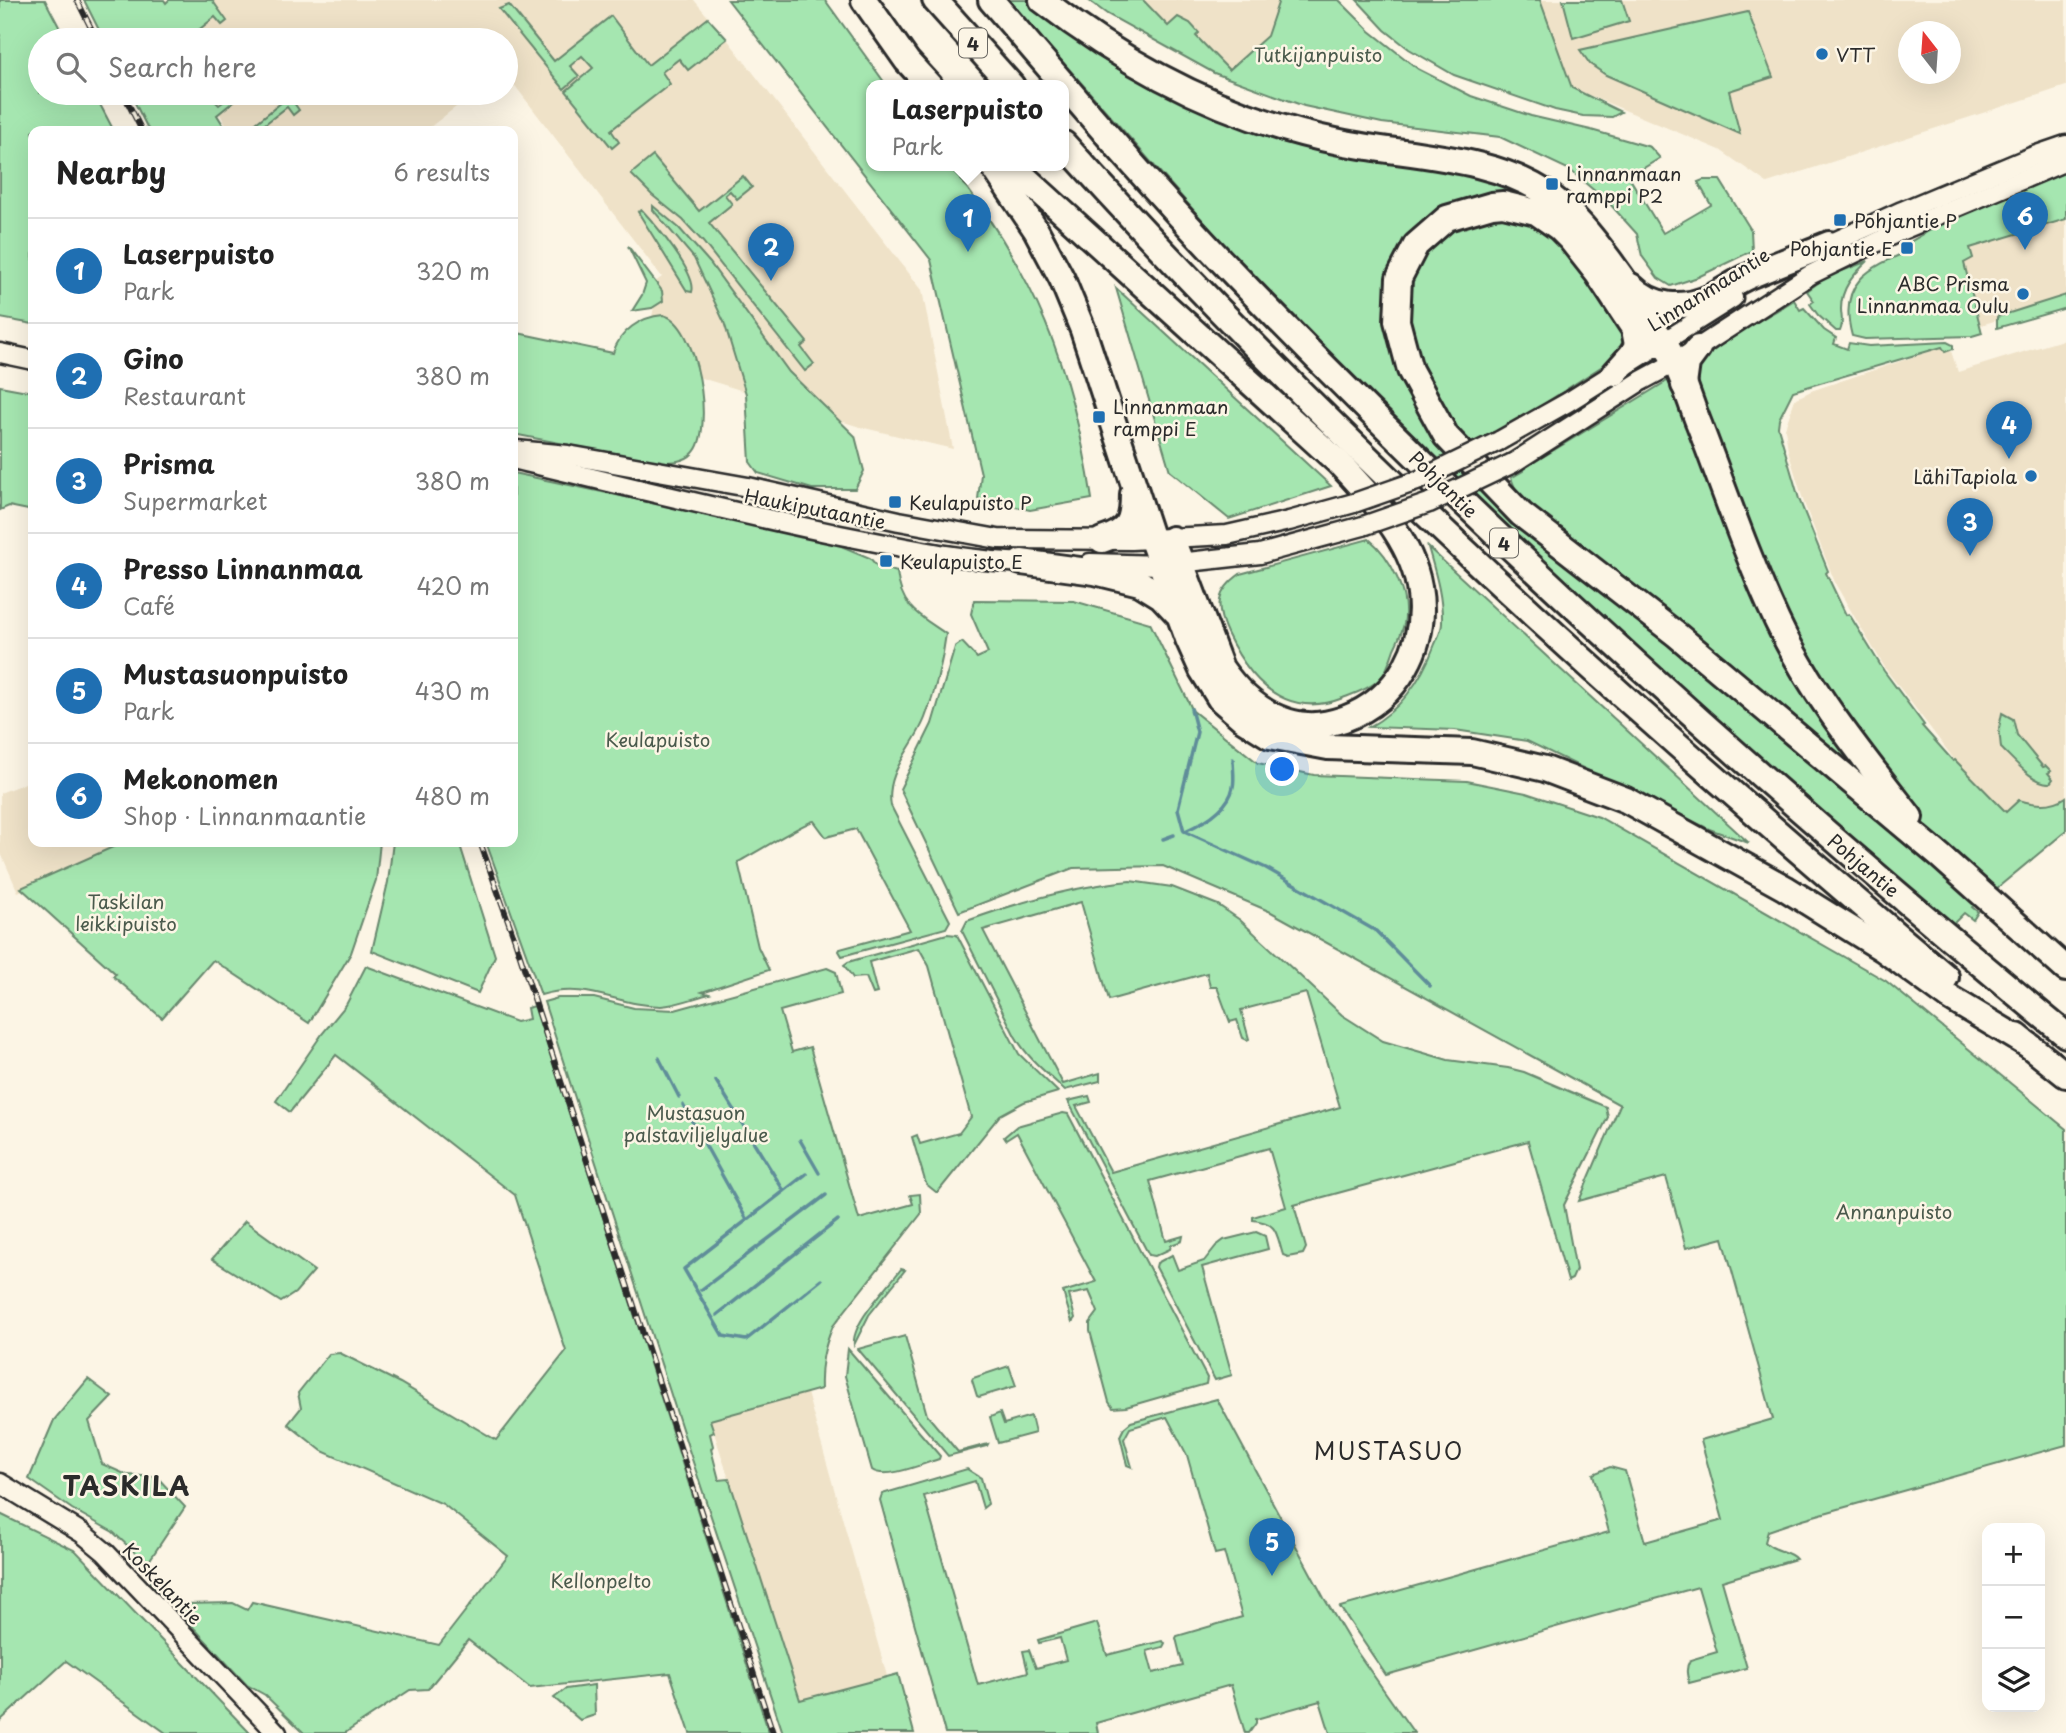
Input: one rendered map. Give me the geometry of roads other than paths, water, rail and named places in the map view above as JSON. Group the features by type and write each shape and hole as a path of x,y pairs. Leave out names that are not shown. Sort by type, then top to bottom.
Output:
{"highway":[{"path":"864,0 907,61 924,80"},
{"name":"4","path":"935,0 1007,80"},
{"name":"Pohjantie","path":"991,0 1060,80"},
{"path":"1042,0 1121,56 1180,89 1243,116 1338,142 1464,162 1530,184 1573,215 1618,272 1639,294 1653,303 1683,304 1711,297 1746,277 1829,244"},
{"name":"Pohjantie","path":"1069,90 1232,272 1440,482 1612,643 1802,812 2066,1035"},
{"name":"Pohjantie","path":"1069,149 1217,306 1370,459 1577,653 1809,860 2066,1075"},
{"path":"996,171 1036,230 1062,279 1083,330 1134,482 1221,668 1234,687 1256,707 1284,721 1308,726 1331,723 1372,705 1401,676 1416,645 1421,617 1415,571 1401,541 1363,488 1339,463 1018,171"},
{"path":"1615,373 1633,354 1637,345 1634,329 1597,273 1571,240 1536,212 1503,204 1492,205 1447,218 1416,245 1399,278 1397,321 1410,370 1446,436 1521,514 1677,635 1940,856 2065,967"},
{"path":"1618,272 1674,363 1777,620 1809,680 1850,740 1940,856"},
{"path":"1674,363 1687,363 1698,348"},
{"path":"1102,540 1124,530 1130,521 1133,515 1134,482"},
{"path":"1021,562 1095,572 1140,583 1161,596 1179,616"},
{"path":"1171,565 1179,616 1202,670 1220,699 1243,719 1270,736 1328,747 1472,752 1545,769 1626,800 1785,888 1883,949 1950,998 2030,1046"}],"main road":[{"name":"Linnanmaantie","path":"1363,526 1429,503 1513,463 1641,381 1674,363 1772,272 1829,244 1994,172 2066,145"},
{"path":"1698,348 1810,275 1840,259 2066,161"},
{"path":"0,354 28,359"},
{"name":"Linnanmaantie","path":"1354,503 1416,481 1499,441 1615,373 1674,363"},
{"name":"Haukiputaantie","path":"518,450 568,455 730,483 899,521 998,539 1162,539 1227,535 1354,503"},
{"name":"Haukiputaantie","path":"518,460 729,512 888,544 981,559 1171,565 1260,554 1363,526"},
{"name":"Koskelantie","path":"0,1483 73,1527 105,1552 277,1733"}],"waterway":[{"path":"1191,709 1197,732 1178,809 1184,831 1266,868 1376,931 1430,986"},
{"path":"1185,831 1207,819 1221,808 1231,795 1234,784 1233,759"},
{"path":"1163,839 1174,835"},
{"path":"659,1058 679,1097"},
{"path":"716,1081 784,1191"},
{"path":"683,1105 747,1220"},
{"path":"800,1140 819,1173"},
{"path":"806,1174 684,1269 723,1336 746,1340 821,1280"},
{"path":"701,1290 826,1195"},
{"path":"717,1315 838,1220"}],"railway":[{"path":"77,0 91,28"},
{"path":"129,105 140,126"},
{"path":"482,847 515,940 773,1733"}],"place":[{"name":"VTT","path":"1822,54"},
{"name":"Linnanmaan ramppi P2","path":"1552,184"},
{"name":"Pohjantie P","path":"1840,220"},
{"name":"Pohjantie E","path":"1907,248"},
{"name":"Mekonomen","path":"2025,250"},
{"name":"Laserpuisto","path":"968,252"},
{"name":"Gino","path":"771,281"},
{"name":"ABC Prisma Linnanmaa Oulu","path":"2023,294"},
{"name":"Linnanmaan ramppi E","path":"1099,417"},
{"name":"Presso Linnanmaa","path":"2009,459"},
{"name":"LähiTapiola","path":"2031,476"},
{"name":"Keulapuisto P","path":"895,502"},
{"name":"Prisma","path":"1970,556"},
{"name":"Keulapuisto E","path":"886,561"},
{"name":"Mustasuonpuisto","path":"1272,1576"}],"district":[{"name":"MUSTASUO","path":"1389,1450"},
{"name":"TASKILA","path":"127,1485"}],"park label":[{"name":"Tutkijanpuisto","path":"1318,54"},
{"name":"Keulapuisto","path":"658,739"},
{"name":"Taskilan leikkipuisto","path":"126,912"},
{"name":"Mustasuon palstaviljelyalue","path":"696,1123"},
{"name":"Annanpuisto","path":"1894,1211"},
{"name":"Kellonpelto","path":"601,1580"}]}
